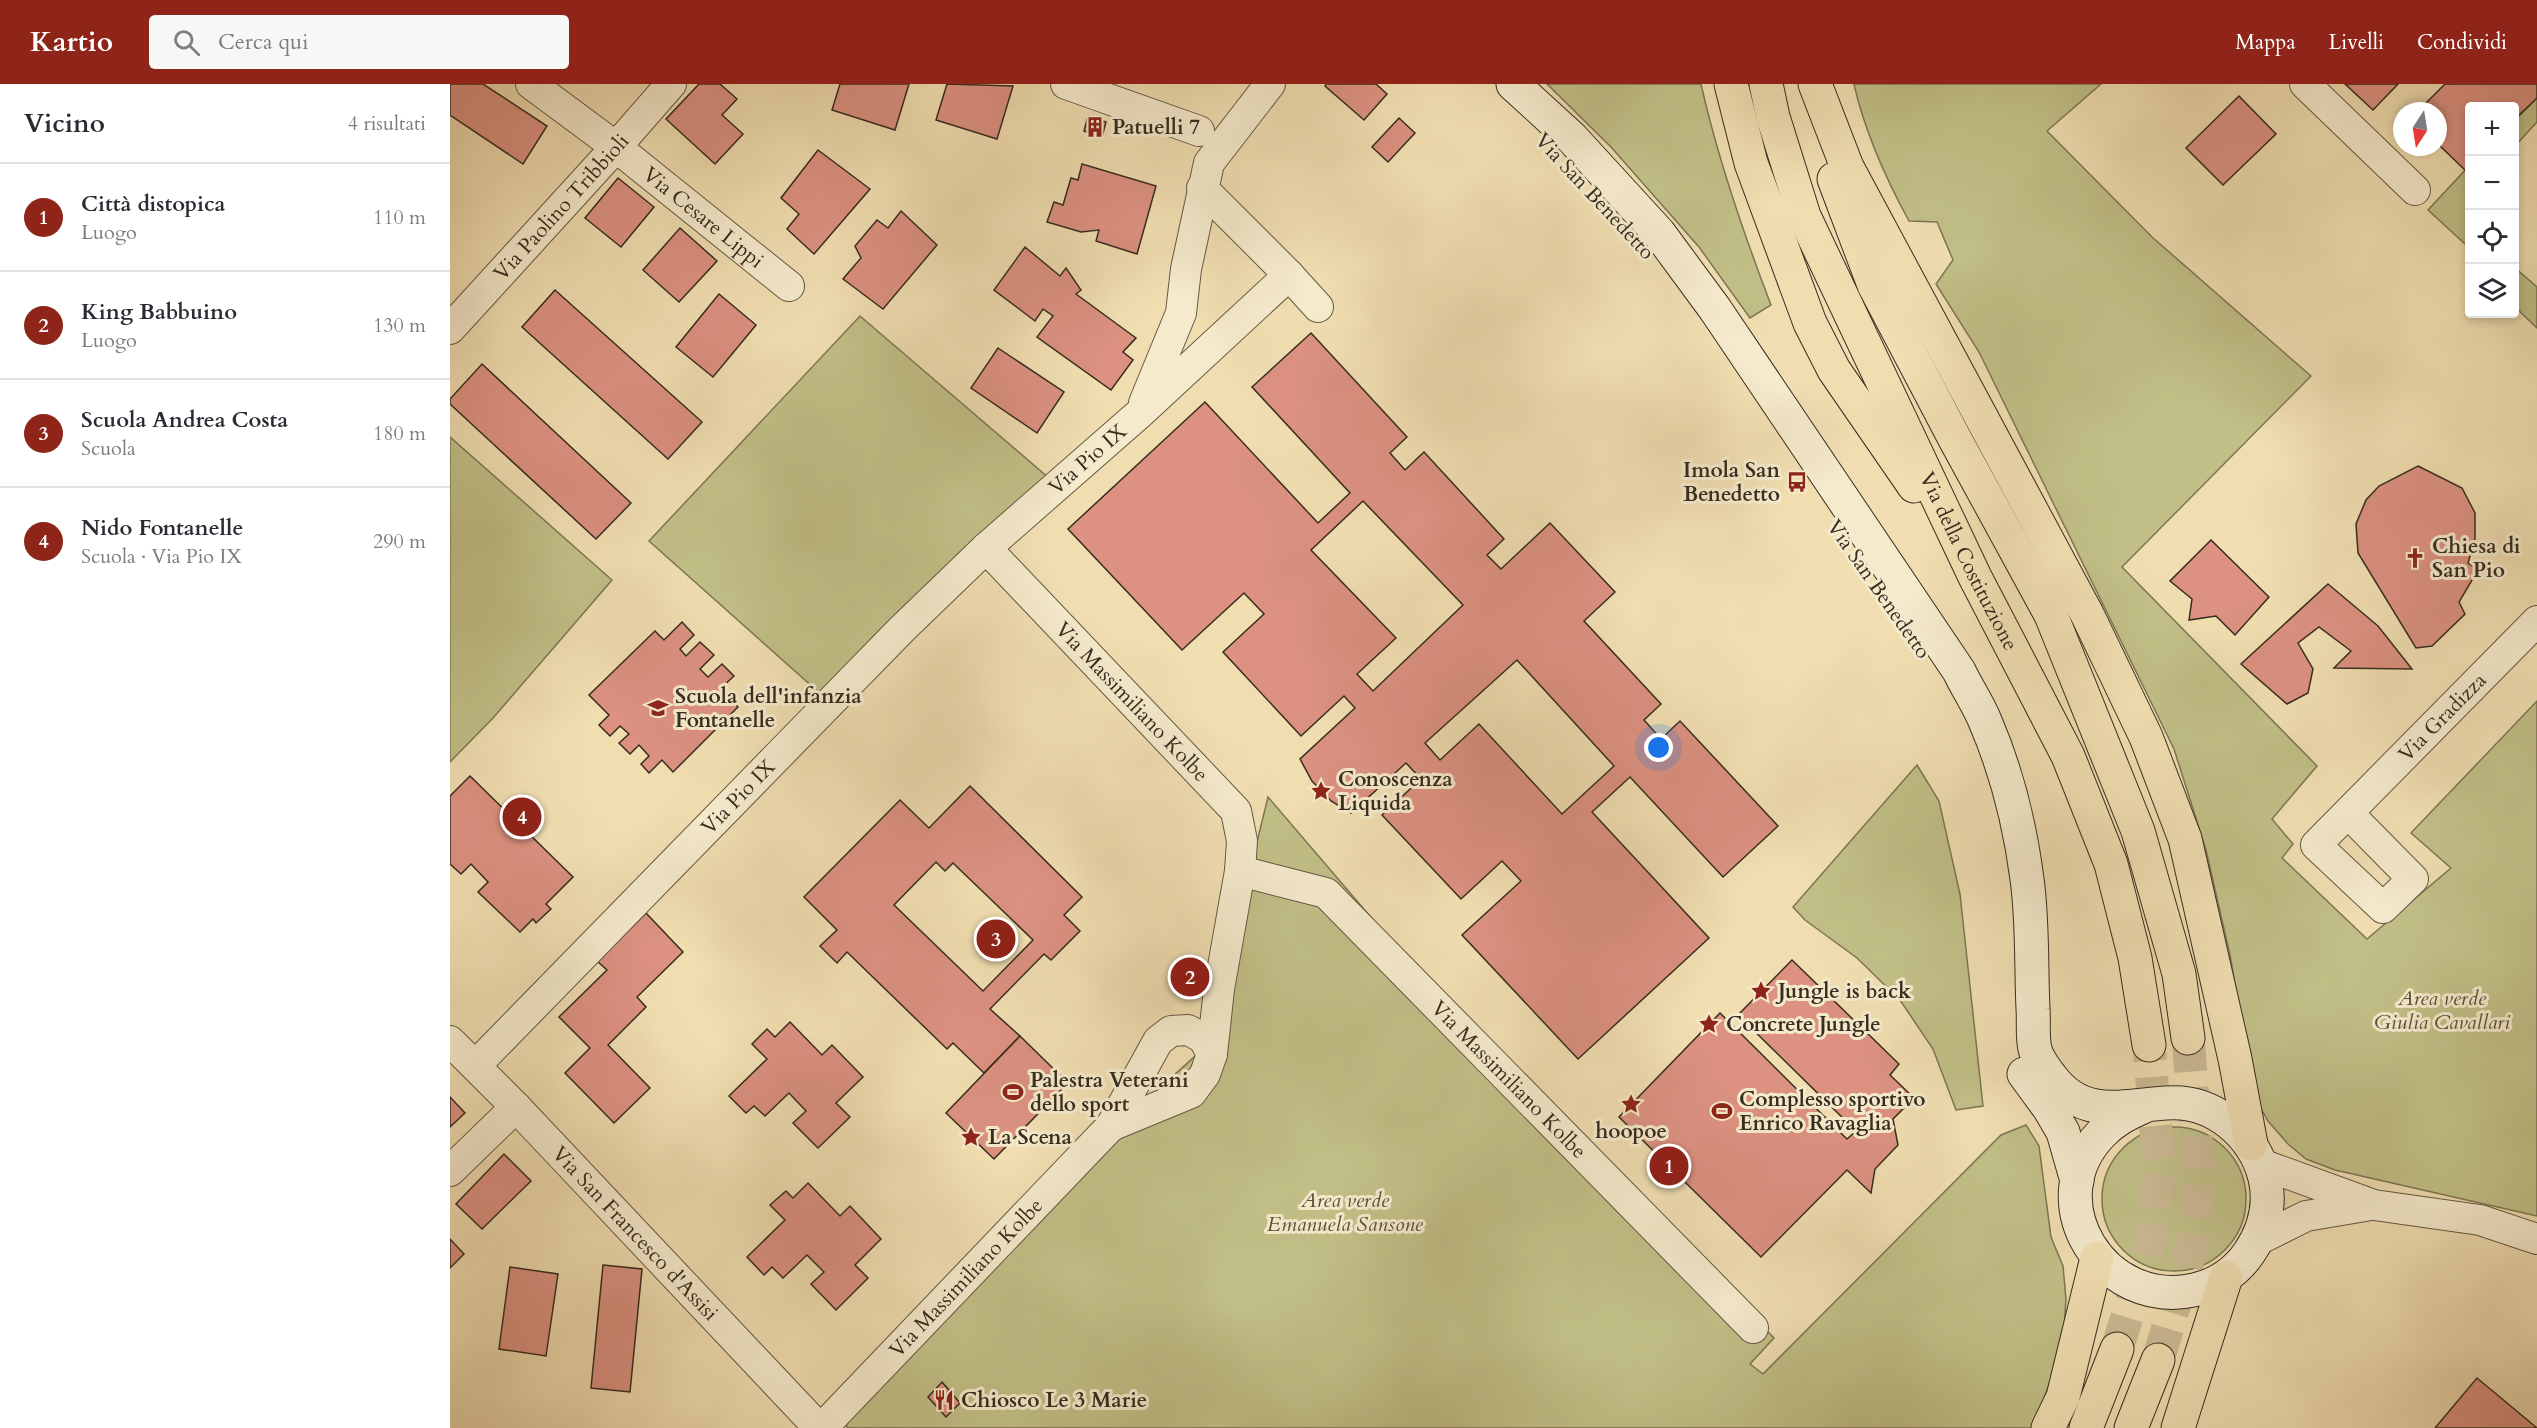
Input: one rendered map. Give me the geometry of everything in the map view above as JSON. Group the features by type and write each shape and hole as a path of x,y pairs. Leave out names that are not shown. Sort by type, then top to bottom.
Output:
{"highway":[{"path":"1731,84 1751,163 1810,322 1834,370 1976,577"},
{"name":"Via della Costituzione","path":"1766,84 1773,117 1804,216 1976,577 2068,756 2111,864 2135,958 2149,1045"},
{"name":"Via della Costituzione","path":"1807,84 1812,118 1874,285 2051,615 2138,831 2179,974 2188,1038"},
{"path":"1815,84 1847,167 2087,614 2146,736 2185,839 2256,1154"},
{"path":"2048,1428 2063,1397 2097,1258"},
{"path":"2178,1428 2226,1277"},
{"path":"2085,1428 2117,1349"},
{"path":"2131,1428 2158,1360"}],"street":[{"name":"Via Cesare Lippi","path":"531,84 616,147 789,286"},
{"name":"Via Paolino Tribbioli","path":"450,329 671,84"},
{"path":"1066,84 1199,131"},
{"name":"Via Pio IX","path":"1139,414 1181,313 1186,269 1209,163 1270,84"},
{"name":"Via San Benedetto","path":"1488,84 1651,252 1795,469 1947,687 1972,733 1996,817 1999,839 2006,896 2015,1055 2026,1078 2063,1131 2077,1181"},
{"name":"Via San Benedetto","path":"1513,84 1572,138 1659,233 1715,309 1959,671 1985,721 2013,800 2028,882 2035,1049 2051,1078 2072,1098 2091,1105 2115,1108 2143,1107 2167,1102 2191,1104 2214,1112 2235,1126 2256,1154 2267,1189 2266,1216 2258,1240 2244,1261 2226,1277 2205,1288 2182,1293 2158,1293 2135,1286 2114,1275 2097,1258 2086,1241 2079,1222 2076,1202 2077,1181 2085,1156 2100,1135 2119,1118 2143,1107"},
{"path":"2305,84 2415,190"},
{"path":"1202,188 1318,307"},
{"name":"Via Pio IX","path":"476,1065 885,646 986,548 1139,414 1289,275"},
{"name":"Via Massimiliano Kolbe","path":"986,548 1236,811 1242,842 1240,871 1219,989 1212,1054 1205,1074 1191,1093 1111,1126"},
{"name":"Via Gradizza","path":"2348,813 2537,621"},
{"name":"Via Massimiliano Kolbe","path":"1240,871 1326,893 1753,1328"},
{"name":"Via Massimiliano Kolbe","path":"820,1428 1111,1126 1158,1041 1219,989"},
{"path":"1171,1031 1188,1030 1203,1038 1212,1054"},
{"name":"Via San Francesco d'Assisi","path":"450,1041 476,1065 820,1428"},
{"path":"450,1171 516,1107"},
{"name":"Via San Benedetto","path":"2256,1154 2374,1205 2480,1220 2537,1239"},
{"name":"Via San Benedetto","path":"2258,1240 2306,1216 2374,1205"}],"green space":[{"path":"1547,84 1701,84 1732,196 1771,305 1750,318 1699,247 1611,147"},
{"name":"Area verde Giulia Cavallari","path":"1854,84 2101,84 2047,131 2152,237 2311,376 2122,567 2317,766 2272,819 2293,844 2282,858 2367,939 2451,868 2411,833 2537,701 2537,1216 2335,1170 2306,1159 2288,1144 2268,1121 2254,1096 2230,955 2206,850 2174,749 1979,352 1936,284 1953,260 1937,222 1909,221 1877,154"},
{"path":"2537,98 2537,122 2519,142 2519,116"},
{"path":"2465,170 2465,244 2428,210"},
{"path":"2519,271 2537,287 2537,328 2519,311"},
{"path":"860,316 1057,485 824,697 649,541"},
{"path":"450,437 612,580 493,718 450,762"},
{"path":"1917,765 1939,801 1960,894 1983,1106 1956,1110 1933,1049 1900,1000 1857,958 1805,920 1793,907"},
{"name":"Area verde Emanuela Sansone","path":"1268,797 1446,1005 1774,1338 1750,1364 1763,1374 2001,1135 2026,1125 2039,1146 2051,1237 2063,1266 2066,1299 2064,1329 2056,1367 2032,1428 848,1428 840,1416 1021,1215 1207,1045"},
{"path":"2174,1127 2201,1133 2214,1139 2225,1148 2234,1159 2240,1172 2246,1199 2240,1226 2234,1239 2225,1250 2214,1259 2201,1265 2174,1271 2147,1265 2134,1259 2123,1250 2114,1239 2108,1226 2102,1199 2108,1172 2114,1159 2123,1148 2134,1139 2147,1133"}],"building":[{"path":"450,84 483,84 547,126 523,164 450,115"},
{"path":"699,84 720,84 737,99 722,115 743,134 715,164 666,119"},
{"path":"840,84 909,84 895,130 832,110"},
{"path":"947,84 1013,86 997,139 936,120"},
{"path":"1326,84 1376,84 1387,94 1364,120 1325,86"},
{"path":"2345,84 2398,84 2373,110"},
{"path":"2445,84 2537,84 2537,98 2519,115 2519,102 2465,102 2465,170 2447,153 2447,102 2427,102"},
{"path":"2239,96 2276,134 2223,185 2186,148"},
{"name":"Patuelli 7","path":"1088,116 1106,122 1102,137 1084,131"},
{"path":"1399,118 1415,133 1388,162 1372,147"},
{"path":"818,150 870,189 814,254 787,229 799,214 781,198"},
{"path":"1082,164 1156,186 1137,254 1096,241 1099,230 1081,232 1047,222 1054,202 1063,205 1071,178 1078,180"},
{"path":"618,178 654,207 621,247 585,218"},
{"path":"901,211 937,245 883,309 843,279 861,258 855,246 877,220 888,228"},
{"path":"680,228 717,261 679,302 643,270"},
{"path":"1025,247 1060,276 1066,268 1081,290 1076,294 1136,338 1123,352 1133,360 1111,390 1037,337 1053,316 1043,309 1035,321 994,290"},
{"path":"555,290 702,422 668,459 522,327"},
{"path":"719,294 756,325 713,377 676,347"},
{"path":"1311,333 1407,437 1390,453 1405,470 1424,452 1504,539 1487,555 1501,569 1550,523 1615,592 1584,621 1661,704 1644,720 1661,739 1680,721 1778,826 1723,877 1630,777 1592,812 1709,938 1578,1059 1462,935 1521,881 1502,861 1461,899 1382,815 1421,779 1406,763 1351,813 1331,801 1312,781 1300,759 1355,708 1344,696 1301,736 1223,652 1264,614 1244,593 1182,650 1068,529 1205,402 1318,523 1350,493 1252,387","holes":["1363,501 1463,605 1373,691 1357,674 1396,638 1311,550","1517,660 1614,766 1562,814 1479,724 1440,760 1425,743"]},
{"path":"998,348 1064,392 1037,433 971,388"},
{"path":"482,364 631,503 596,539 450,404 450,399"},
{"name":"Chiesa di San Pio","path":"2418,466 2462,488 2475,513 2475,539 2468,563 2478,570 2459,602 2465,614 2432,646 2416,648 2358,553 2356,524 2366,500 2379,486"},
{"path":"2211,540 2269,597 2235,635 2216,616 2189,620 2192,599 2170,581"},
{"path":"2328,584 2378,626 2412,669 2334,668 2351,651 2319,627 2298,643 2313,669 2308,693 2287,704 2241,664"},
{"path":"682,622 694,635 680,649 686,656 700,642 714,655 700,669 708,677 722,664 734,676 720,689 738,707 673,772 662,760 649,773 641,764 649,756 639,745 630,754 619,743 629,734 620,726 610,736 599,725 609,715 589,695 655,631 664,640"},
{"path":"470,776 573,877 546,904 551,909 536,923 533,919 520,932 478,892 488,882 471,864 461,874 450,864 450,796"},
{"path":"970,786 1082,897 1064,915 1080,931 1051,960 1044,954 990,1009 1020,1036 984,1073 953,1043 947,1049 847,952 837,963 820,946 837,930 804,897 900,800 929,828","holes":["936,862 945,871 953,863 1033,940 983,991 894,905"]},
{"path":"646,913 683,952 637,997 646,1007 608,1045 650,1088 614,1123 565,1073 590,1048 559,1017 607,970 597,961"},
{"path":"1186,958 1197,970 1185,982 1173,971"},
{"name":"Complesso sportivo Enrico Ravaglia","path":"1792,960 1899,1064 1890,1075 1914,1098 1893,1119 1898,1145 1875,1169 1871,1193 1847,1170 1761,1257 1619,1117 1720,1013 1847,1139 1856,1131 1738,1015"},
{"path":"790,1022 822,1055 832,1045 863,1077 836,1103 850,1117 818,1148 793,1123 806,1111 789,1093 765,1116 754,1106 746,1113 729,1096 767,1059 752,1044 767,1029 775,1037"},
{"name":"Palestra Veterani dello sport","path":"1020,1036 1068,1083 994,1159 946,1113"},
{"path":"450,1097 465,1113 450,1127"},
{"path":"504,1154 531,1181 482,1229 456,1204"},
{"path":"808,1183 840,1216 850,1206 881,1239 855,1265 868,1278 836,1310 811,1284 824,1272 807,1255 783,1278 772,1267 764,1275 747,1257 785,1220 770,1205 786,1191 793,1198"},
{"path":"450,1239 464,1254 450,1268"},
{"path":"603,1265 642,1269 630,1392 591,1388"},
{"path":"510,1267 558,1274 546,1356 499,1349"},
{"path":"2477,1378 2537,1428 2435,1428"},
{"name":"Chiosco Le 3 Marie","path":"942,1382 960,1403 946,1417 928,1397"}],"tunnel":[{"path":"2158,1360 2192,1247 2199,1172 2188,1038"},
{"path":"2117,1349 2152,1236 2159,1169 2149,1045"}],"place":[{"name":"Patuelli 7","path":"1095,127"},
{"name":"Imola San Benedetto","path":"1797,482"},
{"name":"Chiesa di San Pio","path":"2415,558"},
{"name":"Scuola dell'infanzia Fontanelle","path":"658,708"},
{"name":"Conoscenza Liquida","path":"1321,791"},
{"name":"Nido Fontanelle","path":"522,817"},
{"name":"Scuola Andrea Costa","path":"996,939"},
{"name":"King Babbuino","path":"1190,977"},
{"name":"Jungle is back","path":"1761,991"},
{"name":"Concrete Jungle","path":"1709,1024"},
{"name":"Palestra Veterani dello sport","path":"1013,1092"},
{"name":"hoopoe","path":"1631,1104"},
{"name":"Complesso sportivo Enrico Ravaglia","path":"1722,1111"},
{"name":"La Scena","path":"971,1137"},
{"name":"Città distopica","path":"1669,1166"},
{"name":"Chiosco Le 3 Marie","path":"944,1400"}]}
